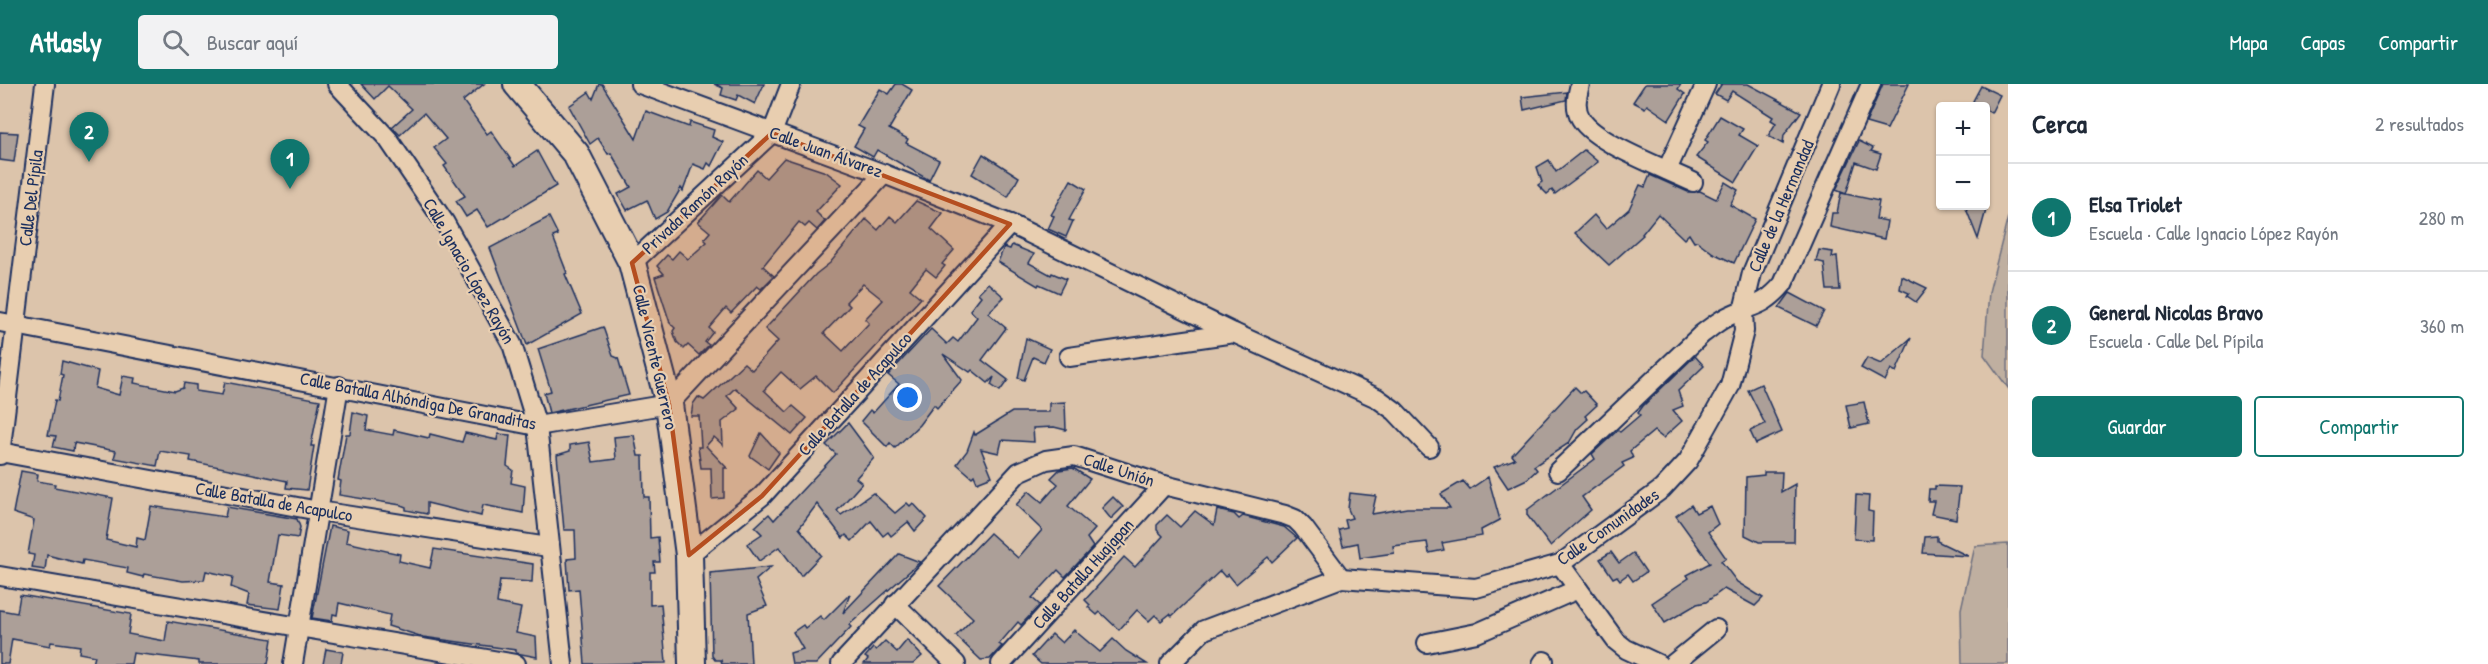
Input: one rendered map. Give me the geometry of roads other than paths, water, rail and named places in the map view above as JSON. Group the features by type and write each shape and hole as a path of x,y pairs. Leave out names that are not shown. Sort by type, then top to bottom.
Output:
{"street":[{"name":"Calle Del Pípila","path":"0,453 8,323 45,84"},
{"name":"Calle Ignacio López Rayón","path":"337,84 388,139 445,223 512,344 537,426 548,547 563,664"},
{"name":"Calle Vicente Guerrero","path":"517,84 576,154 632,263 669,404 689,555 692,664"},
{"name":"Calle Juan Álvarez","path":"640,84 884,174 1010,224 1234,333 1388,404 1429,447"},
{"name":"Privada Ramón Rayón","path":"632,263 772,133 791,84"},
{"path":"1580,84 1575,103 1580,118 1592,133 1693,182"},
{"path":"1667,170 1706,84"},
{"name":"Calle de la Hermandad","path":"1744,331 1743,311 1752,273 1831,84"},
{"path":"1558,471 1702,334 1725,318 1758,306 1771,297 1783,284 1871,84"},
{"path":"1817,120 1849,131"},
{"path":"669,404 884,174"},
{"name":"Calle Batalla de Acapulco","path":"689,555 762,496 1010,224"},
{"name":"Calle Batalla Alhóndiga De Granaditas","path":"8,323 537,426 669,404"},
{"name":"Calle Comunidades","path":"1341,578 1476,588 1560,564 1662,489 1688,460 1730,386 1744,331"},
{"path":"1069,357 1234,333"},
{"path":"293,664 339,386"},
{"name":"Calle Batalla de Acapulco","path":"0,453 319,511 548,547"},
{"name":"Calle Unión","path":"841,664 1019,472 1046,460 1074,456 1164,485 1295,519 1341,578"},
{"name":"Calle Batalla Huajapan","path":"1001,664 1164,485"},
{"path":"1560,564 1616,640 1626,649 1658,664"},
{"path":"0,576 298,629 516,664"},
{"path":"1170,664 1189,642 1204,630 1341,578"},
{"path":"1427,643 1477,633 1578,589"},
{"path":"895,604 956,664"},
{"path":"1673,664 1716,629"}],"place":[{"name":"General Nicolas Bravo","path":"89,162"},
{"name":"Elsa Triolet","path":"290,189"}]}
